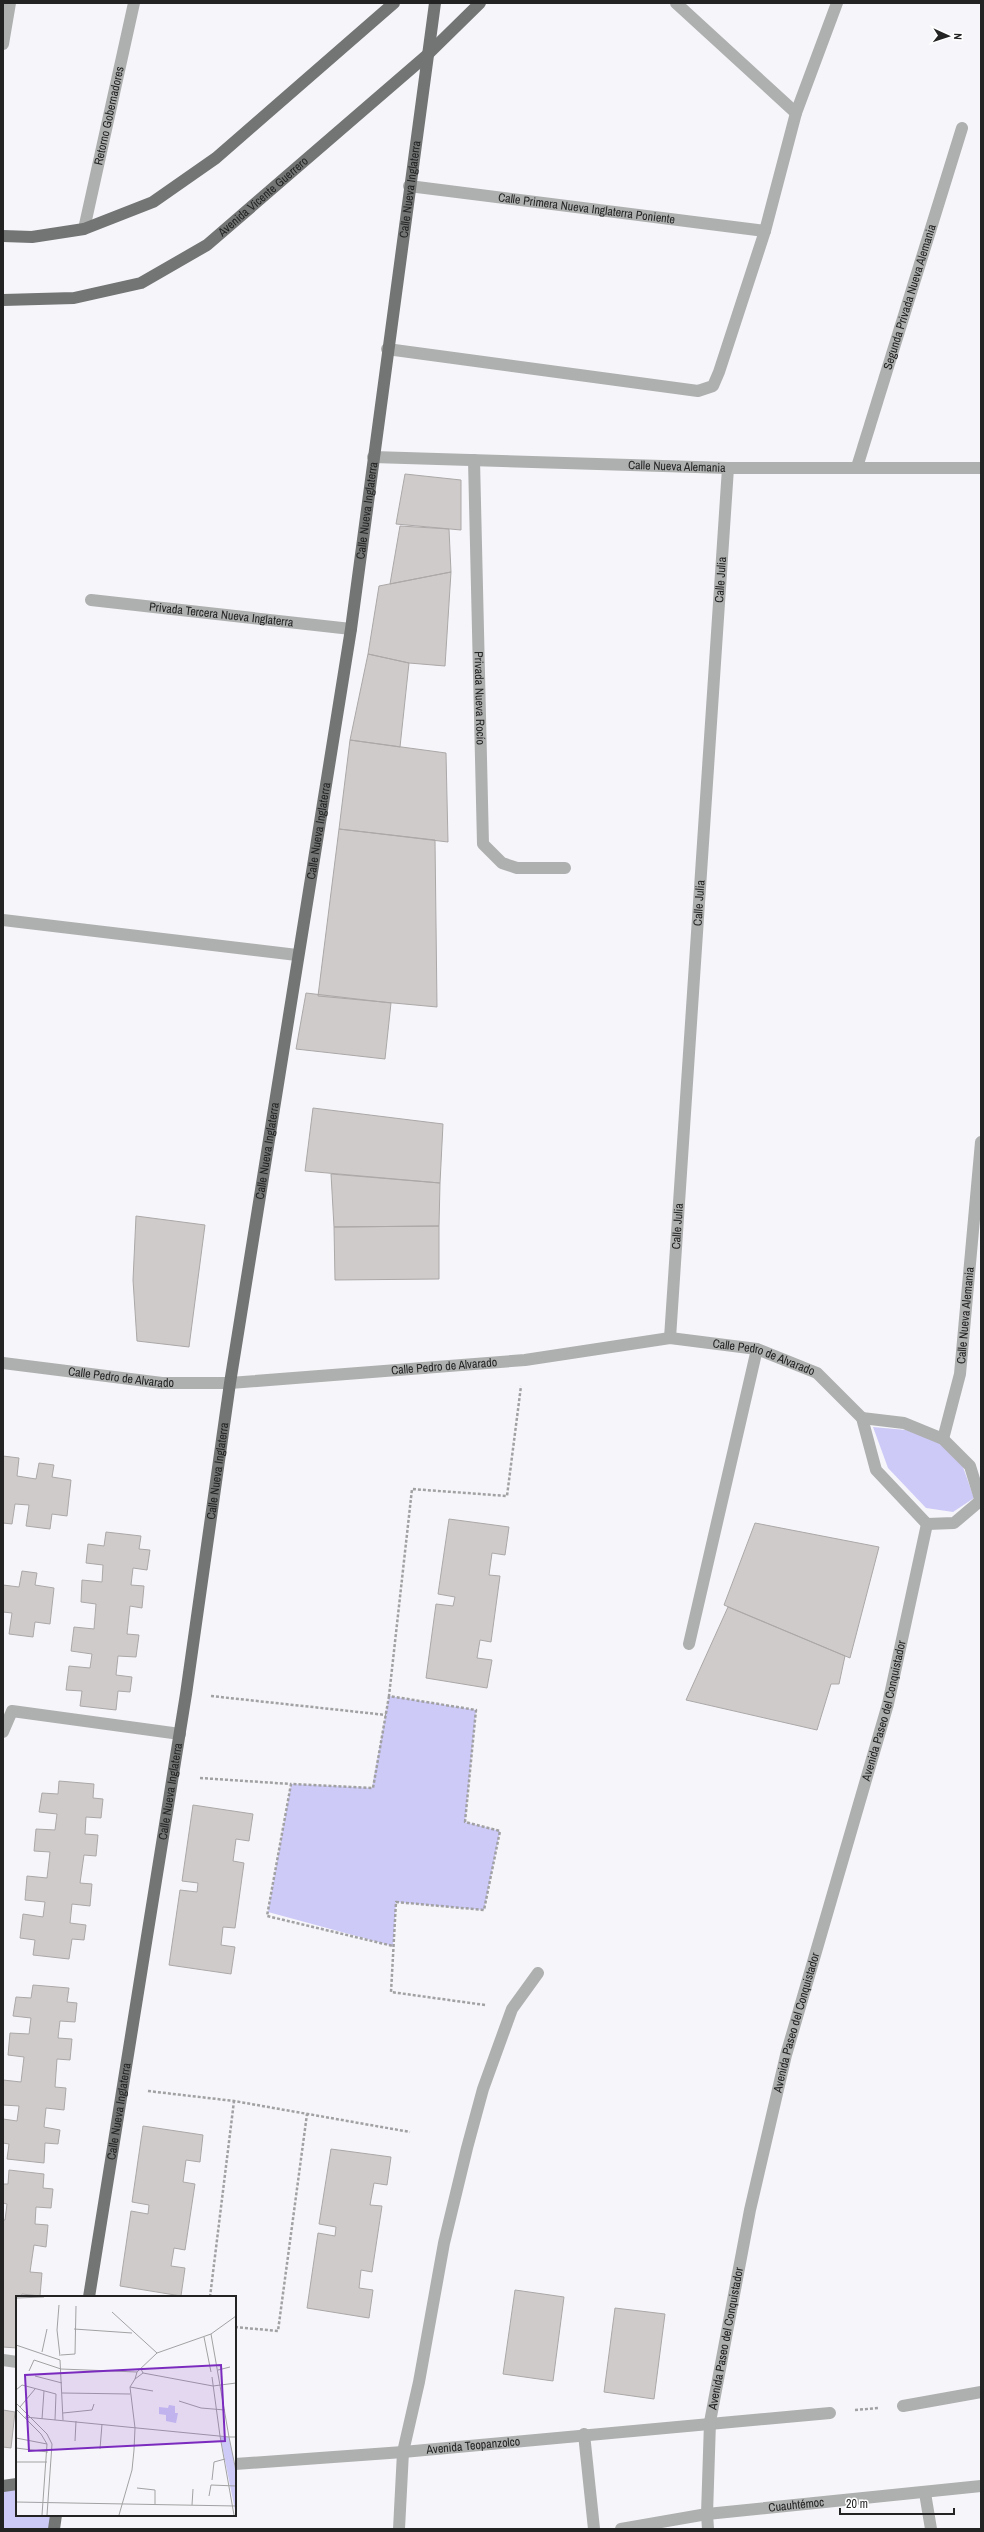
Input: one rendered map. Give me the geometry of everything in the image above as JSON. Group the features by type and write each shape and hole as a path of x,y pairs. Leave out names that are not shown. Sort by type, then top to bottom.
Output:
{"main road":[{"path":"3,236 32,237 84,229 153,202 216,158 394,3"},
{"name":"Calle Nueva Inglaterra","path":"89,2296 180,1734 230,1383 297,954 351,629 426,56 435,3"},
{"name":"Avenida Vicente Guerrero","path":"3,300 74,298 141,283 207,245 426,56 480,3"},
{"path":"3,2486 16,2484"},
{"path":"54,2529 56,2516"}],"street":[{"path":"3,44 10,3"},
{"name":"Retorno Gobernadores","path":"84,229 134,3"},
{"path":"676,3 796,113"},
{"path":"387,349 698,391 713,386 719,372 765,231 796,113 837,3"},
{"name":"Segunda Privada Nueva Alemania","path":"857,467 962,128"},
{"name":"Calle Primera Nueva Inglaterra Poniente","path":"409,186 765,231"},
{"name":"Calle Nueva Alemania","path":"374,457 728,468 981,468"},
{"name":"Privada Nueva Rocío","path":"474,460 483,844 502,863 517,868 565,868"},
{"name":"Calle Julia","path":"670,1338 728,468"},
{"name":"Privada Tercera Nueva Inglaterra","path":"91,600 351,629"},
{"path":"3,920 297,954"},
{"name":"Calle Nueva Alemania","path":"942,1439 960,1374 981,1142"},
{"name":"Calle Pedro de Alvarado","path":"3,1363 162,1383 230,1383 525,1360 670,1338 757,1349 817,1373 862,1418 876,1470 927,1524"},
{"path":"689,1644 757,1349"},
{"path":"862,1418 904,1423 942,1439 970,1466 981,1501 954,1523 927,1524"},
{"name":"Avenida Paseo del Conquistador","path":"708,2529 707,2514 710,2422 750,2210 786,2055 888,1704 927,1524"},
{"path":"3,1732 12,1711 180,1734"},
{"path":"399,2529 403,2452 453,2207 483,2089 512,2009 538,1973"},
{"path":"3,2360 16,2362"},
{"path":"903,2406 981,2392"},
{"path":"710,2422 830,2412"},
{"name":"Avenida Teopanzolco","path":"236,2464 403,2452 710,2422"},
{"path":"584,2434 594,2529"},
{"name":"Cuauhtémoc","path":"707,2514 981,2486"},
{"path":"924,2493 931,2529"},
{"path":"621,2529 707,2514"}],"path":[{"path":"173,1776 372,1788 389,1696 412,1489 506,1496 525,1360"},
{"path":"186,1694 386,1715"},
{"path":"389,1696 476,1710 465,1822 500,1831 484,1910 396,1902 391,1992 512,2009"},
{"path":"291,1784 267,1916 393,1946"},
{"path":"122,2088 234,2101 410,2132"},
{"path":"210,2296 234,2101"},
{"path":"236,2327 278,2331 307,2114"},
{"path":"830,2412 903,2406"}],"shaded area":[{"path":"873,1427 906,1430 939,1442 963,1467 974,1498 953,1512 926,1508 888,1468"},
{"path":"389,1696 476,1710 465,1822 500,1831 484,1910 396,1902 393,1946 268,1912 291,1784 372,1788"},
{"path":"16,2483 16,2516 56,2516 54,2529 3,2529 3,2485"}],"building":[{"path":"405,474 461,480 461,530 396,524"},
{"path":"400,526 449,529 451,572 390,584"},
{"path":"451,572 445,666 409,663 368,654 379,586"},
{"path":"368,654 409,663 400,747 350,740"},
{"path":"350,740 446,753 448,842 339,829"},
{"path":"339,829 435,840 437,1007 318,996"},
{"path":"306,993 391,1003 385,1059 296,1049"},
{"path":"313,1108 443,1124 440,1183 305,1171"},
{"path":"331,1174 440,1183 439,1226 334,1227"},
{"path":"136,1216 205,1225 189,1347 137,1341 133,1280"},
{"path":"439,1226 439,1279 335,1280 334,1227"},
{"path":"3,1456 19,1458 17,1476 36,1479 39,1463 54,1465 52,1477 71,1480 67,1516 52,1514 50,1529 26,1526 29,1505 15,1504 12,1524 3,1523"},
{"path":"449,1519 509,1527 505,1555 492,1553 489,1575 500,1576 491,1642 480,1640 477,1658 492,1660 487,1688 426,1678 436,1604 453,1606 455,1597 438,1594"},
{"path":"755,1523 879,1547 850,1658 724,1605"},
{"path":"106,1532 141,1536 139,1549 150,1550 147,1570 133,1568 131,1585 144,1586 142,1608 130,1606 127,1634 139,1635 136,1657 118,1656 116,1675 132,1677 130,1692 118,1691 116,1710 80,1706 82,1691 66,1690 69,1666 90,1668 92,1654 71,1651 74,1627 94,1629 96,1604 81,1602 82,1580 102,1582 103,1565 86,1563 88,1544 104,1546"},
{"path":"22,1571 37,1573 35,1585 54,1588 50,1624 35,1622 33,1637 9,1634 12,1613 3,1612 3,1585 19,1587"},
{"path":"728,1607 845,1656 839,1684 831,1684 817,1730 686,1700"},
{"path":"59,1781 94,1784 93,1798 103,1799 101,1818 86,1817 85,1834 98,1835 96,1856 84,1855 80,1883 92,1884 90,1906 72,1904 70,1923 86,1925 84,1940 72,1939 69,1959 33,1955 35,1940 20,1938 23,1914 43,1917 45,1902 25,1900 27,1876 47,1878 50,1852 34,1851 36,1829 55,1830 57,1814 39,1812 42,1793 58,1794"},
{"path":"193,1805 253,1814 249,1841 236,1839 233,1861 244,1863 235,1928 223,1927 221,1945 235,1947 231,1974 169,1965 180,1890 197,1892 198,1883 182,1881"},
{"path":"33,1985 69,1988 67,2002 77,2003 75,2022 60,2021 58,2038 72,2039 70,2060 57,2059 55,2087 66,2088 64,2110 46,2108 44,2127 60,2130 58,2144 45,2143 44,2163 7,2159 9,2144 3,2143 3,2119 17,2121 19,2106 3,2105 3,2080 21,2082 24,2057 8,2055 10,2033 29,2034 31,2018 13,2016 16,1997 31,1998"},
{"path":"143,2126 203,2135 200,2162 186,2160 183,2182 195,2184 185,2250 174,2248 171,2266 185,2268 181,2296 120,2286 131,2211 148,2214 149,2205 132,2202"},
{"path":"331,2149 391,2157 387,2185 374,2183 370,2205 382,2206 372,2272 361,2270 359,2288 373,2290 369,2318 307,2308 318,2233 335,2236 336,2227 319,2224"},
{"path":"9,2170 44,2174 43,2188 53,2189 51,2208 36,2207 35,2224 48,2225 46,2247 34,2245 30,2272 42,2273 40,2296 22,2294 21,2296 16,2296 16,2348 3,2347 3,2220 5,2220 7,2204 3,2203 3,2184 8,2184"},
{"path":"515,2290 564,2297 553,2381 503,2374"},
{"path":"615,2308 665,2314 654,2399 604,2392"},
{"path":"3,2410 15,2412 11,2448 3,2447"}]}
